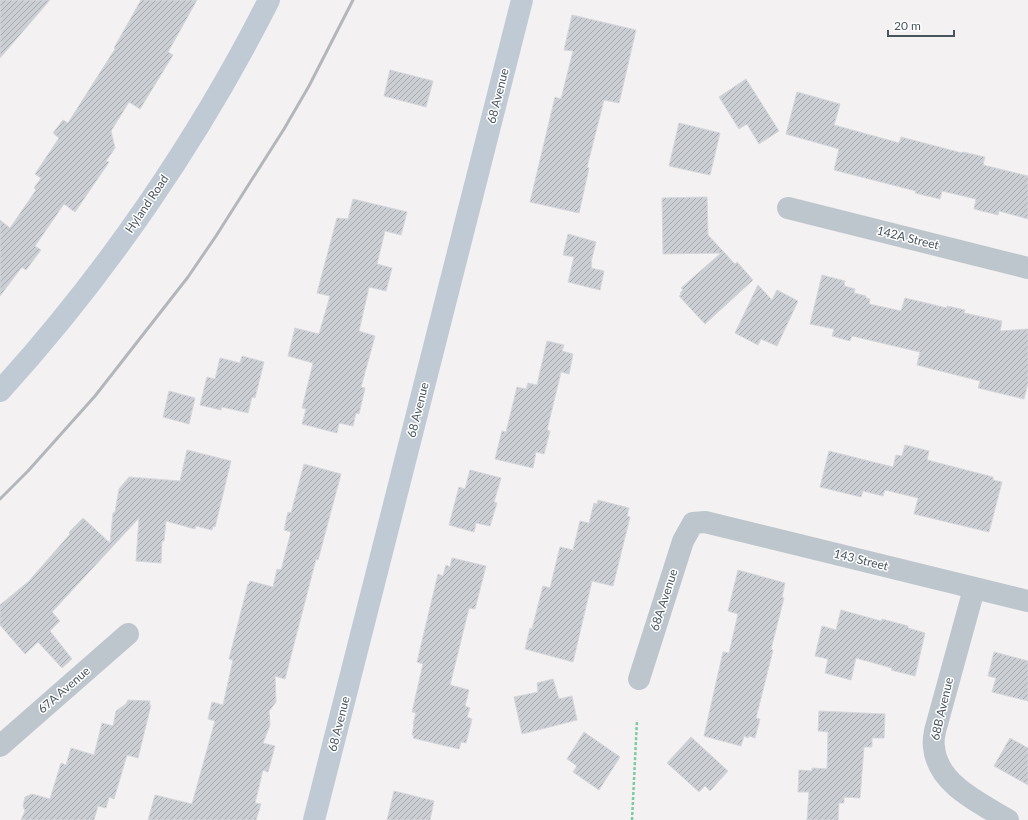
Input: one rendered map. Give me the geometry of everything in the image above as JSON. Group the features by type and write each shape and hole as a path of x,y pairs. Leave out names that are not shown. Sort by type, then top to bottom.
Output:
{"street":[{"name":"Hyland Road","path":"0,391 64,317 124,238 208,110 234,67 269,0"},
{"name":"68 Avenue","path":"314,820 522,0"},
{"name":"142A Street","path":"788,208 1028,268"},
{"name":"143 Street","path":"694,523 706,522 1028,602"},
{"name":"68A Avenue","path":"639,680 683,540 694,523"},
{"name":"68B Avenue","path":"974,589 935,731 934,747 937,761 942,772 952,782 965,793 1008,820"},
{"name":"67A Avenue","path":"0,746 128,634"}],"path":[{"path":"632,820 637,720"}],"building":[{"path":"0,0 50,0 0,58"},
{"path":"141,0 197,0 168,52 173,55 140,109 129,102 111,131 115,148 106,161 109,162 75,212 64,204 35,246 41,250 26,270 22,267 0,296 0,220 10,228 36,190 34,188 41,178 35,174 59,138 53,133 63,120 68,123 115,49 114,48"},
{"path":"572,15 636,30 619,103 604,100 587,167 589,168 579,213 530,202 555,97 561,99 573,51 564,50"},
{"path":"390,70 433,81 426,107 384,96"},
{"path":"746,79 779,131 759,144 747,124 739,129 719,97"},
{"path":"797,92 840,104 834,125 899,143 901,137 962,153 985,157 983,165 1028,176 1028,219 999,211 998,215 974,209 976,199 942,191 940,199 915,193 916,191 834,170 839,149 786,134"},
{"path":"679,123 720,133 710,175 669,166"},
{"path":"707,197 708,235 735,264 737,262 753,280 705,324 679,296 682,294 680,293 683,290 681,288 721,253 663,254 662,198"},
{"path":"353,199 407,212 401,235 385,231 377,264 392,268 386,291 369,287 359,331 375,336 361,387 365,388 359,414 356,413 353,426 339,423 337,433 302,424 306,409 302,408 313,363 288,356 295,328 319,334 330,296 317,293 337,218 348,219"},
{"path":"568,234 596,242 591,268 604,271 600,290 568,282 574,257 563,255"},
{"path":"822,275 845,281 844,286 855,289 854,293 866,296 866,298 870,299 869,304 901,311 905,298 947,308 947,306 965,310 964,313 1002,321 1000,331 1028,329 1028,383 1024,399 978,388 980,381 917,365 920,352 852,336 850,341 832,336 834,329 810,324"},
{"path":"758,285 772,300 777,290 798,301 777,346 761,339 758,345 735,333"},
{"path":"547,341 564,345 562,351 573,354 569,374 561,372 547,430 550,431 544,454 536,452 533,468 495,459 502,431 506,432 517,387 526,389 528,383 537,385"},
{"path":"242,356 264,362 255,398 252,397 248,413 222,407 221,410 200,405 207,377 215,379 220,358 240,363"},
{"path":"169,391 195,398 189,424 163,417"},
{"path":"905,445 929,451 927,460 993,477 993,480 1002,482 989,532 914,514 918,498 885,490 883,496 863,491 861,497 820,487 829,451 893,467 896,455 902,456"},
{"path":"187,450 231,461 215,527 213,526 212,530 196,526 195,529 166,521 164,541 162,541 161,563 136,561 139,518 52,612 60,621 50,631 72,659 62,668 38,642 25,654 0,625 0,605 29,581 70,534 69,532 83,518 110,543 113,513 115,512 119,489 129,477 180,481"},
{"path":"304,464 341,474 318,560 316,559 285,679 275,676 276,702 269,711 270,725 263,743 275,746 268,772 263,770 255,803 261,804 256,820 148,820 155,795 192,804 215,721 208,719 212,702 223,705 233,660 229,659 248,584 250,581 273,587 277,569 281,570 291,532 284,530 288,512 291,513"},
{"path":"470,470 501,478 494,502 497,503 490,526 476,523 474,532 449,525 459,487 465,489"},
{"path":"598,500 629,508 627,516 630,517 613,586 592,581 573,662 525,649 530,628 532,629 543,586 550,588 560,547 573,550 580,521 589,523 594,503 597,504"},
{"path":"452,558 486,566 475,609 469,608 450,685 469,690 465,706 470,708 467,717 472,719 466,743 461,742 459,749 413,738 414,735 412,735 416,713 412,712 423,664 417,662 438,574 443,576 446,565 450,567"},
{"path":"738,570 785,583 782,597 784,598 771,649 773,650 756,718 760,719 755,738 749,736 748,738 744,736 741,746 704,736 723,652 729,653 738,614 728,611"},
{"path":"841,610 881,621 882,619 908,626 908,628 925,633 915,676 891,670 892,668 856,658 851,680 825,673 828,659 815,656 822,626 836,630"},
{"path":"994,652 1028,661 1028,701 992,692 996,678 988,676"},
{"path":"553,679 559,699 572,696 577,720 522,734 514,697 538,692 537,683"},
{"path":"128,700 150,701 149,705 151,705 138,758 127,755 114,799 109,797 106,808 98,806 94,820 21,820 25,811 23,806 25,797 32,794 50,799 61,763 66,765 71,748 94,755 102,723 113,726 116,711 126,704"},
{"path":"819,711 885,714 884,738 872,738 872,747 864,747 860,798 844,797 844,803 839,803 838,820 807,820 809,792 798,792 799,770 812,771 812,768 827,769 828,732 818,731"},
{"path":"584,732 620,757 599,790 573,772 577,766 567,759"},
{"path":"691,737 728,771 710,791 705,786 699,792 667,763"},
{"path":"1010,738 1028,748 1028,785 994,766"},
{"path":"394,791 434,801 430,820 387,820"}],"railway":[{"path":"0,499 28,471 95,396 188,277 284,129 309,86 353,0"}]}
